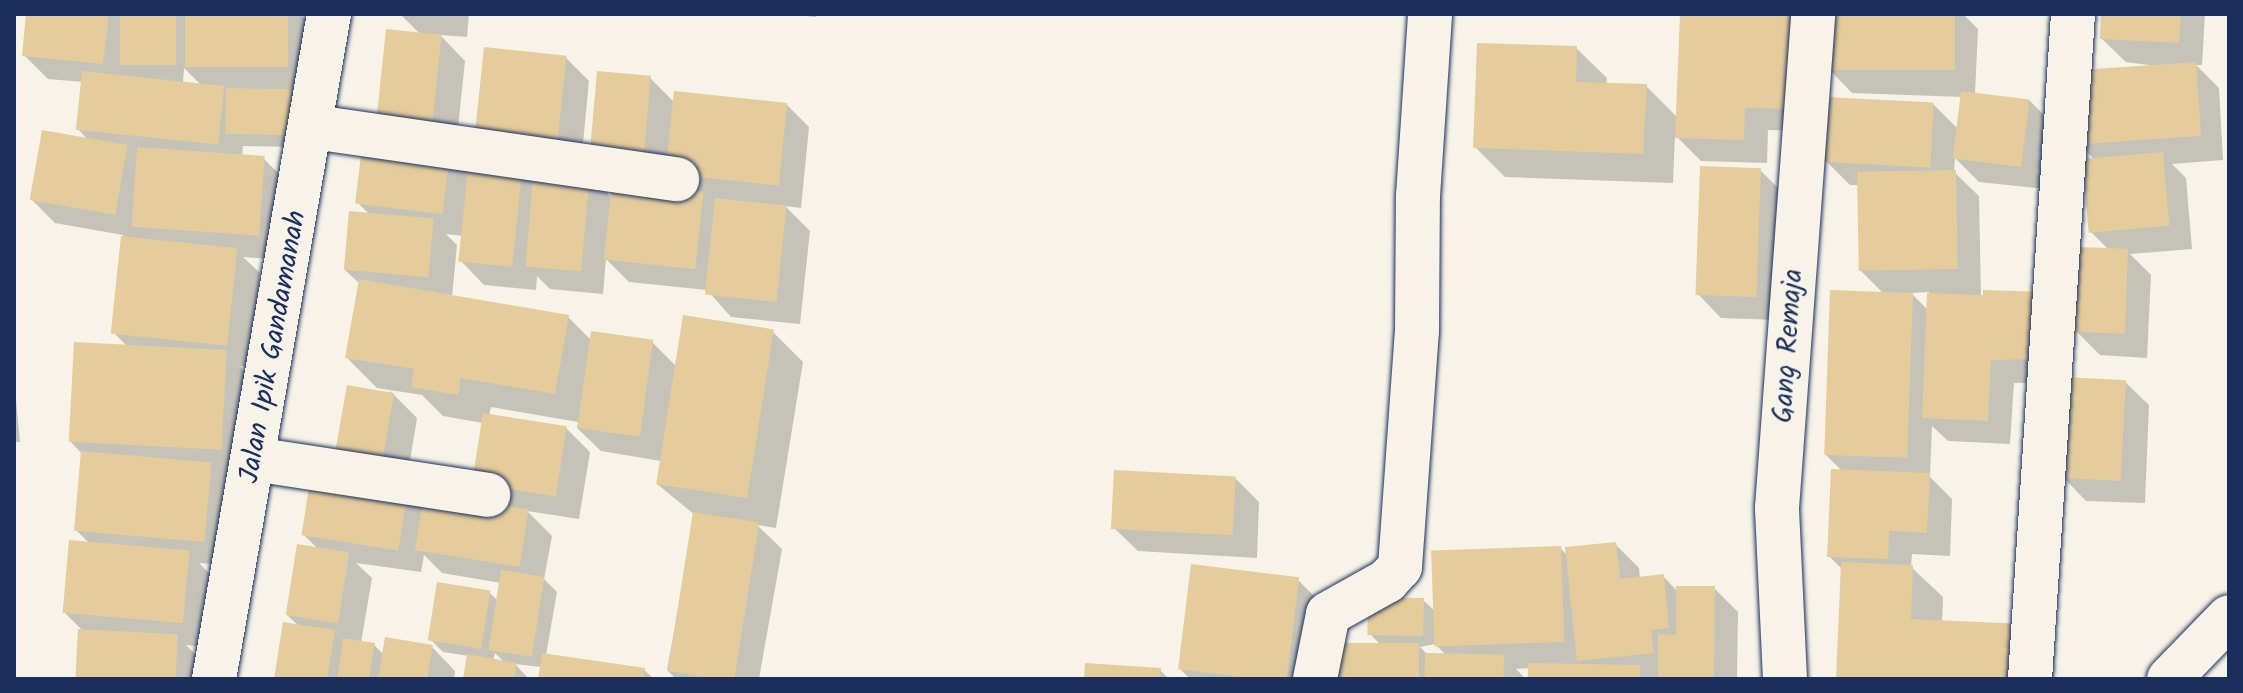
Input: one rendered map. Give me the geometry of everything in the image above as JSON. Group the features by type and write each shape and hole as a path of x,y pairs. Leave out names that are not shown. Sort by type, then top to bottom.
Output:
{"street":[{"name":"Jalan Ipik Gandamanah","path":"214,679 314,127 329,14"},
{"path":"1315,679 1328,614 1387,581 1400,567 1416,346 1419,180 1430,14"},
{"name":"Gang Remaja","path":"1785,679 1777,508 1813,14"},
{"path":"2030,679 2073,14"},
{"path":"314,127 677,179"},
{"path":"254,459 488,495"},
{"path":"2169,679 2229,617"}],"building":[{"path":"26,14 109,14 103,64 22,56"},
{"path":"120,14 176,14 176,65 120,65"},
{"path":"185,14 288,14 288,67 185,67"},
{"path":"1680,14 1792,14 1789,109 1745,108 1744,140 1675,138"},
{"path":"1829,14 1955,14 1955,70 1829,70"},
{"path":"2101,14 2181,14 2179,43 2100,39"},
{"path":"386,29 442,35 431,133 376,127"},
{"path":"1477,43 1577,46 1576,82 1647,84 1643,154 1473,148"},
{"path":"484,47 567,56 557,148 474,139"},
{"path":"2196,62 2201,136 2078,144 2073,71"},
{"path":"82,71 224,86 218,145 76,130"},
{"path":"597,71 651,76 643,162 589,158"},
{"path":"226,88 291,89 290,135 225,134"},
{"path":"674,91 787,103 779,185 665,174"},
{"path":"1961,91 2029,99 2021,167 1953,158"},
{"path":"1827,97 1934,103 1930,168 1824,162"},
{"path":"42,130 128,145 115,215 30,200"},
{"path":"363,139 450,150 442,214 355,204"},
{"path":"137,147 265,156 259,236 131,227"},
{"path":"2163,152 2169,226 2089,233 2082,159"},
{"path":"469,160 523,166 512,267 458,261"},
{"path":"1700,166 1761,168 1756,297 1695,295"},
{"path":"534,168 590,173 581,272 525,267"},
{"path":"1956,170 1958,269 1859,271 1857,172"},
{"path":"612,182 703,192 695,269 604,260"},
{"path":"715,198 787,206 776,302 705,294"},
{"path":"349,211 434,218 429,277 344,270"},
{"path":"121,236 237,248 227,346 111,333"},
{"path":"2078,247 2128,249 2125,334 2075,332"},
{"path":"359,279 569,315 555,394 461,378 458,395 411,387 414,369 345,358"},
{"path":"1830,290 1913,293 1907,458 1824,455"},
{"path":"1983,290 2047,292 2043,359 1991,360 1988,421 1922,418 1927,293 1983,295"},
{"path":"683,315 774,329 747,498 656,484"},
{"path":"591,331 653,340 640,437 577,428"},
{"path":"74,342 227,350 222,450 69,442"},
{"path":"2065,377 2126,380 2121,481 2060,478"},
{"path":"347,385 394,393 380,472 333,464"},
{"path":"483,413 567,426 556,496 472,483"},
{"path":"81,451 212,462 205,542 74,531"},
{"path":"1831,469 1930,473 1927,533 1889,531 1888,559 1827,557"},
{"path":"1114,470 1236,476 1233,535 1111,529"},
{"path":"311,475 408,490 398,551 301,535"},
{"path":"424,493 529,510 520,567 415,550"},
{"path":"693,512 759,522 734,679 668,671"},
{"path":"69,540 190,551 183,623 63,613"},
{"path":"1616,542 1620,579 1664,574 1669,628 1651,630 1654,653 1577,661 1565,547"},
{"path":"297,544 349,552 338,623 286,615"},
{"path":"1561,546 1564,642 1434,646 1431,551"},
{"path":"1841,562 1913,565 1911,619 2025,624 2023,679 1836,679"},
{"path":"1191,564 1299,577 1287,679 1258,679 1178,669"},
{"path":"501,570 544,577 532,657 488,650"},
{"path":"437,582 490,590 481,649 428,640"},
{"path":"1676,586 1715,586 1714,679 1658,679 1658,634 1676,635"},
{"path":"1368,597 1424,598 1423,636 1367,635"},
{"path":"283,622 335,630 327,679 274,679"},
{"path":"78,629 178,634 176,679 75,679"},
{"path":"385,637 433,645 427,679 378,679"},
{"path":"343,638 375,643 369,679 337,679"},
{"path":"1330,643 1419,643 1419,679 1330,679"},
{"path":"542,653 645,668 644,679 538,679"},
{"path":"1425,653 1504,654 1504,679 1425,679"},
{"path":"467,654 517,663 514,679 463,679"},
{"path":"1085,663 1161,668 1160,679 1084,679"},
{"path":"1528,663 1640,665 1640,679 1528,679"}]}
